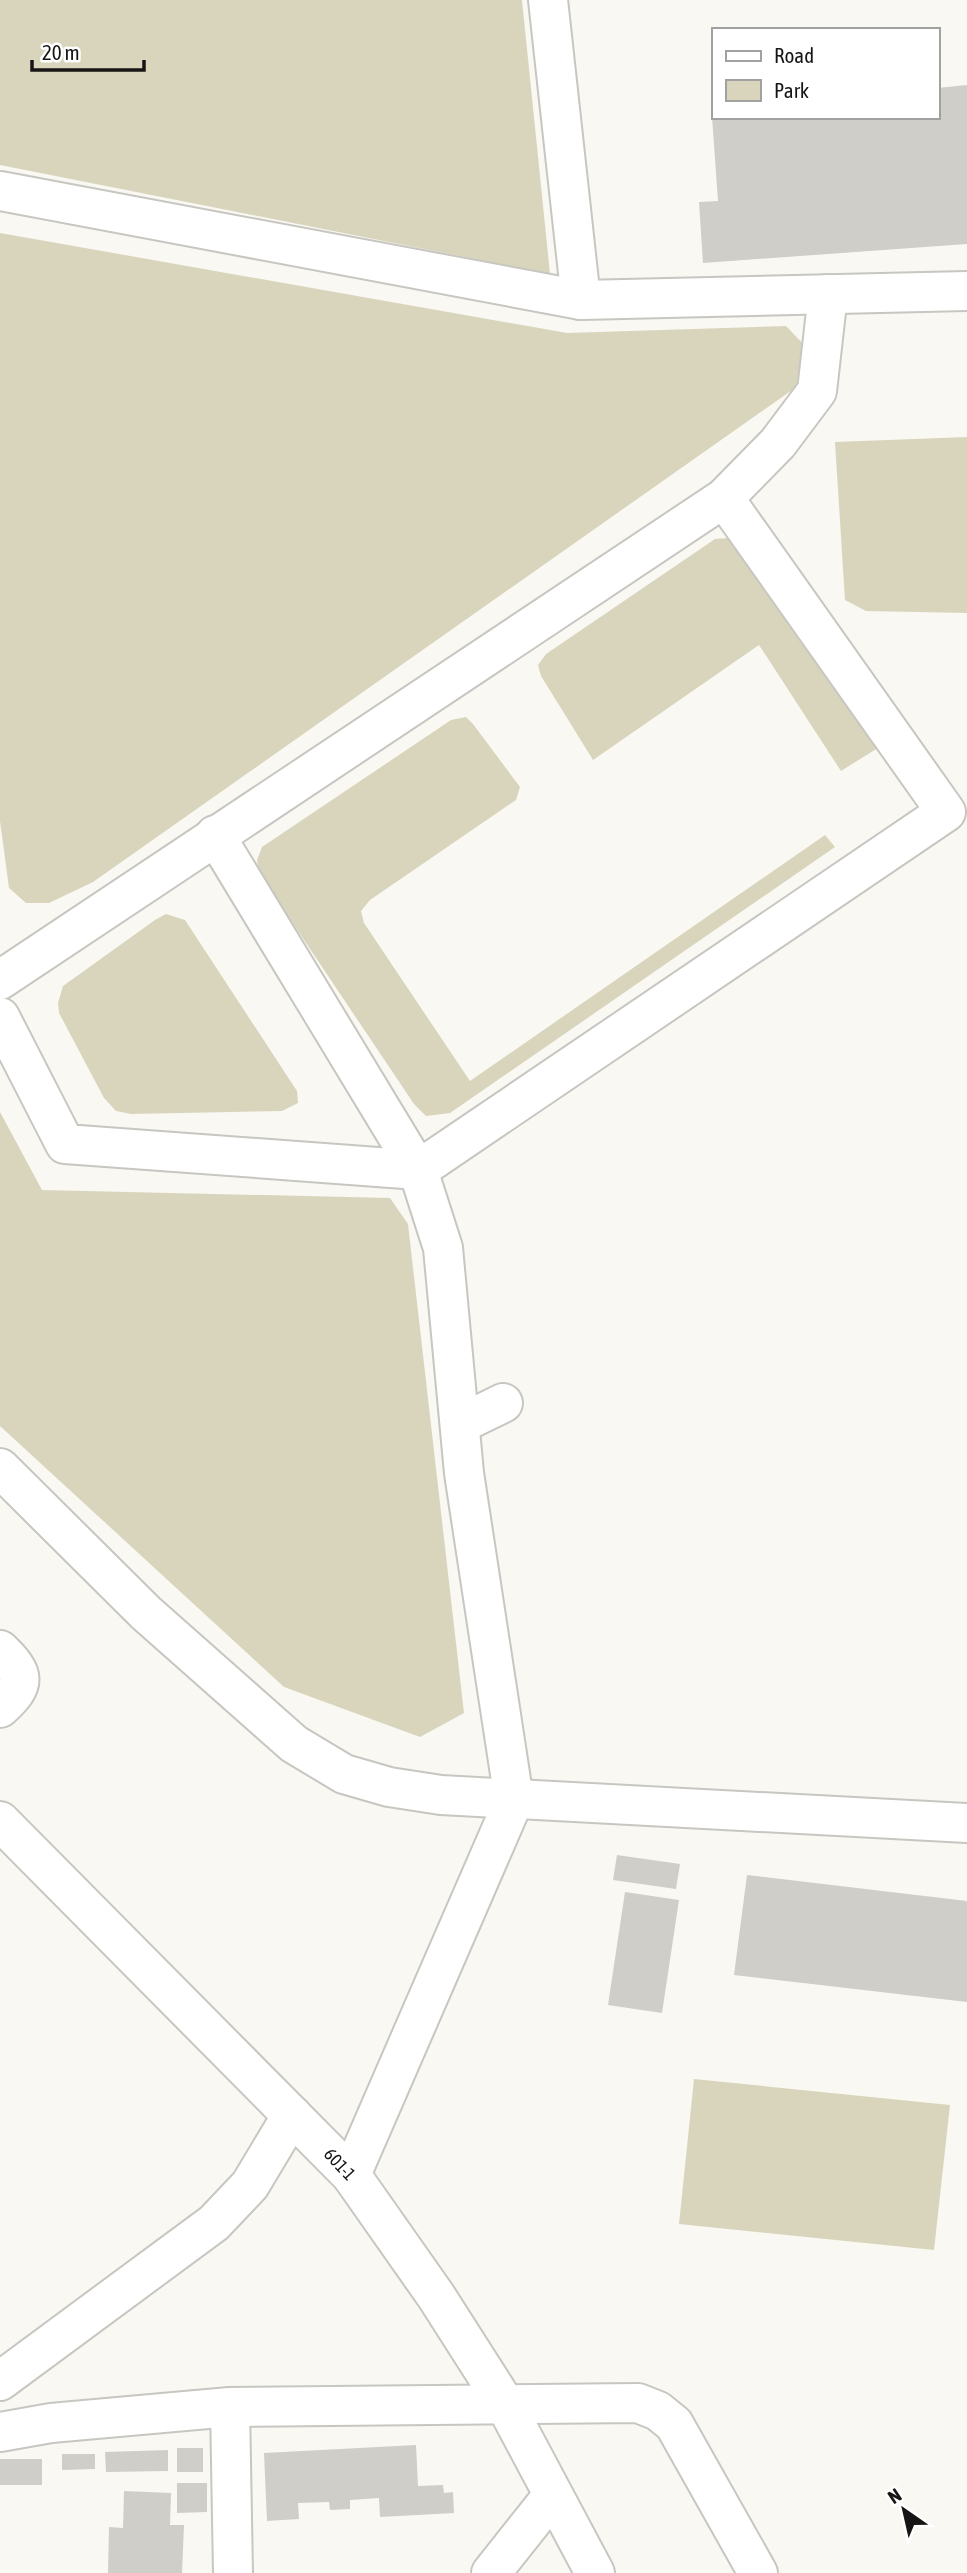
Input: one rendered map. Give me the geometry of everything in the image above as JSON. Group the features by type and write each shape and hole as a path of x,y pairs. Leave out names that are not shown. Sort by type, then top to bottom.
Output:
{"street":[{"path":"548,0 581,300"},
{"path":"0,191 581,300 967,291"},
{"path":"0,980 724,498 778,443 817,391 828,294"},
{"path":"0,1017 65,1144 418,1170 946,812 724,498"},
{"path":"215,835 418,1170 443,1248 464,1473 514,1800 351,2175"},
{"path":"460,1424 503,1403"},
{"path":"0,1468 146,1613 294,1744 344,1774 389,1787 441,1795 967,1823"},
{"path":"0,1650 16,1666 20,1685 16,1693 0,1708"},
{"name":"601-1","path":"0,1821 351,2175 436,2296 505,2404 596,2573"},
{"path":"0,2381 214,2223 250,2185 292,2115"},
{"path":"0,2432 51,2423 230,2407 638,2403 657,2411 674,2424 758,2573"},
{"path":"230,2407 233,2573"},
{"path":"491,2573 553,2495"}],"green space":[{"path":"0,0 522,0 550,274 0,165"},
{"path":"0,233 567,333 786,326 808,349 806,370 795,388 93,882 49,903 26,903 9,888 0,821"},
{"path":"967,437 967,613 866,611 845,600 835,442"},
{"path":"728,538 743,546 881,746 841,771 759,645 593,760 541,676 538,665 546,654 715,539"},
{"path":"466,717 520,787 516,800 370,900 361,911 364,923 470,1081 825,835 835,847 450,1113 426,1116 414,1104 259,873 257,860 262,847 451,720"},
{"path":"166,914 185,920 297,1091 298,1103 282,1111 131,1114 116,1111 104,1098 59,1013 58,1003 63,986"},
{"path":"0,1112 42,1190 390,1198 408,1224 464,1713 420,1737 284,1687 0,1426"},
{"path":"694,2079 950,2105 934,2250 679,2224"}],"building":[{"path":"967,85 967,244 703,263 699,202 718,201 712,119 939,119 939,88"},
{"path":"617,1855 680,1864 676,1889 613,1880"},
{"path":"747,1875 967,1901 967,2002 734,1975"},
{"path":"625,1892 679,1900 662,2013 608,2005"},
{"path":"416,2445 418,2486 443,2485 444,2493 453,2492 454,2513 380,2517 379,2498 350,2500 350,2509 330,2510 329,2502 298,2503 299,2519 267,2521 264,2453"},
{"path":"177,2448 203,2448 203,2472 177,2472"},
{"path":"168,2450 168,2471 106,2472 105,2452"},
{"path":"62,2454 95,2454 95,2469 62,2470"},
{"path":"0,2459 42,2459 42,2485 0,2485"},
{"path":"177,2483 207,2483 207,2512 177,2513"},
{"path":"124,2491 171,2493 170,2525 184,2525 182,2573 108,2573 109,2527 123,2528"}]}
